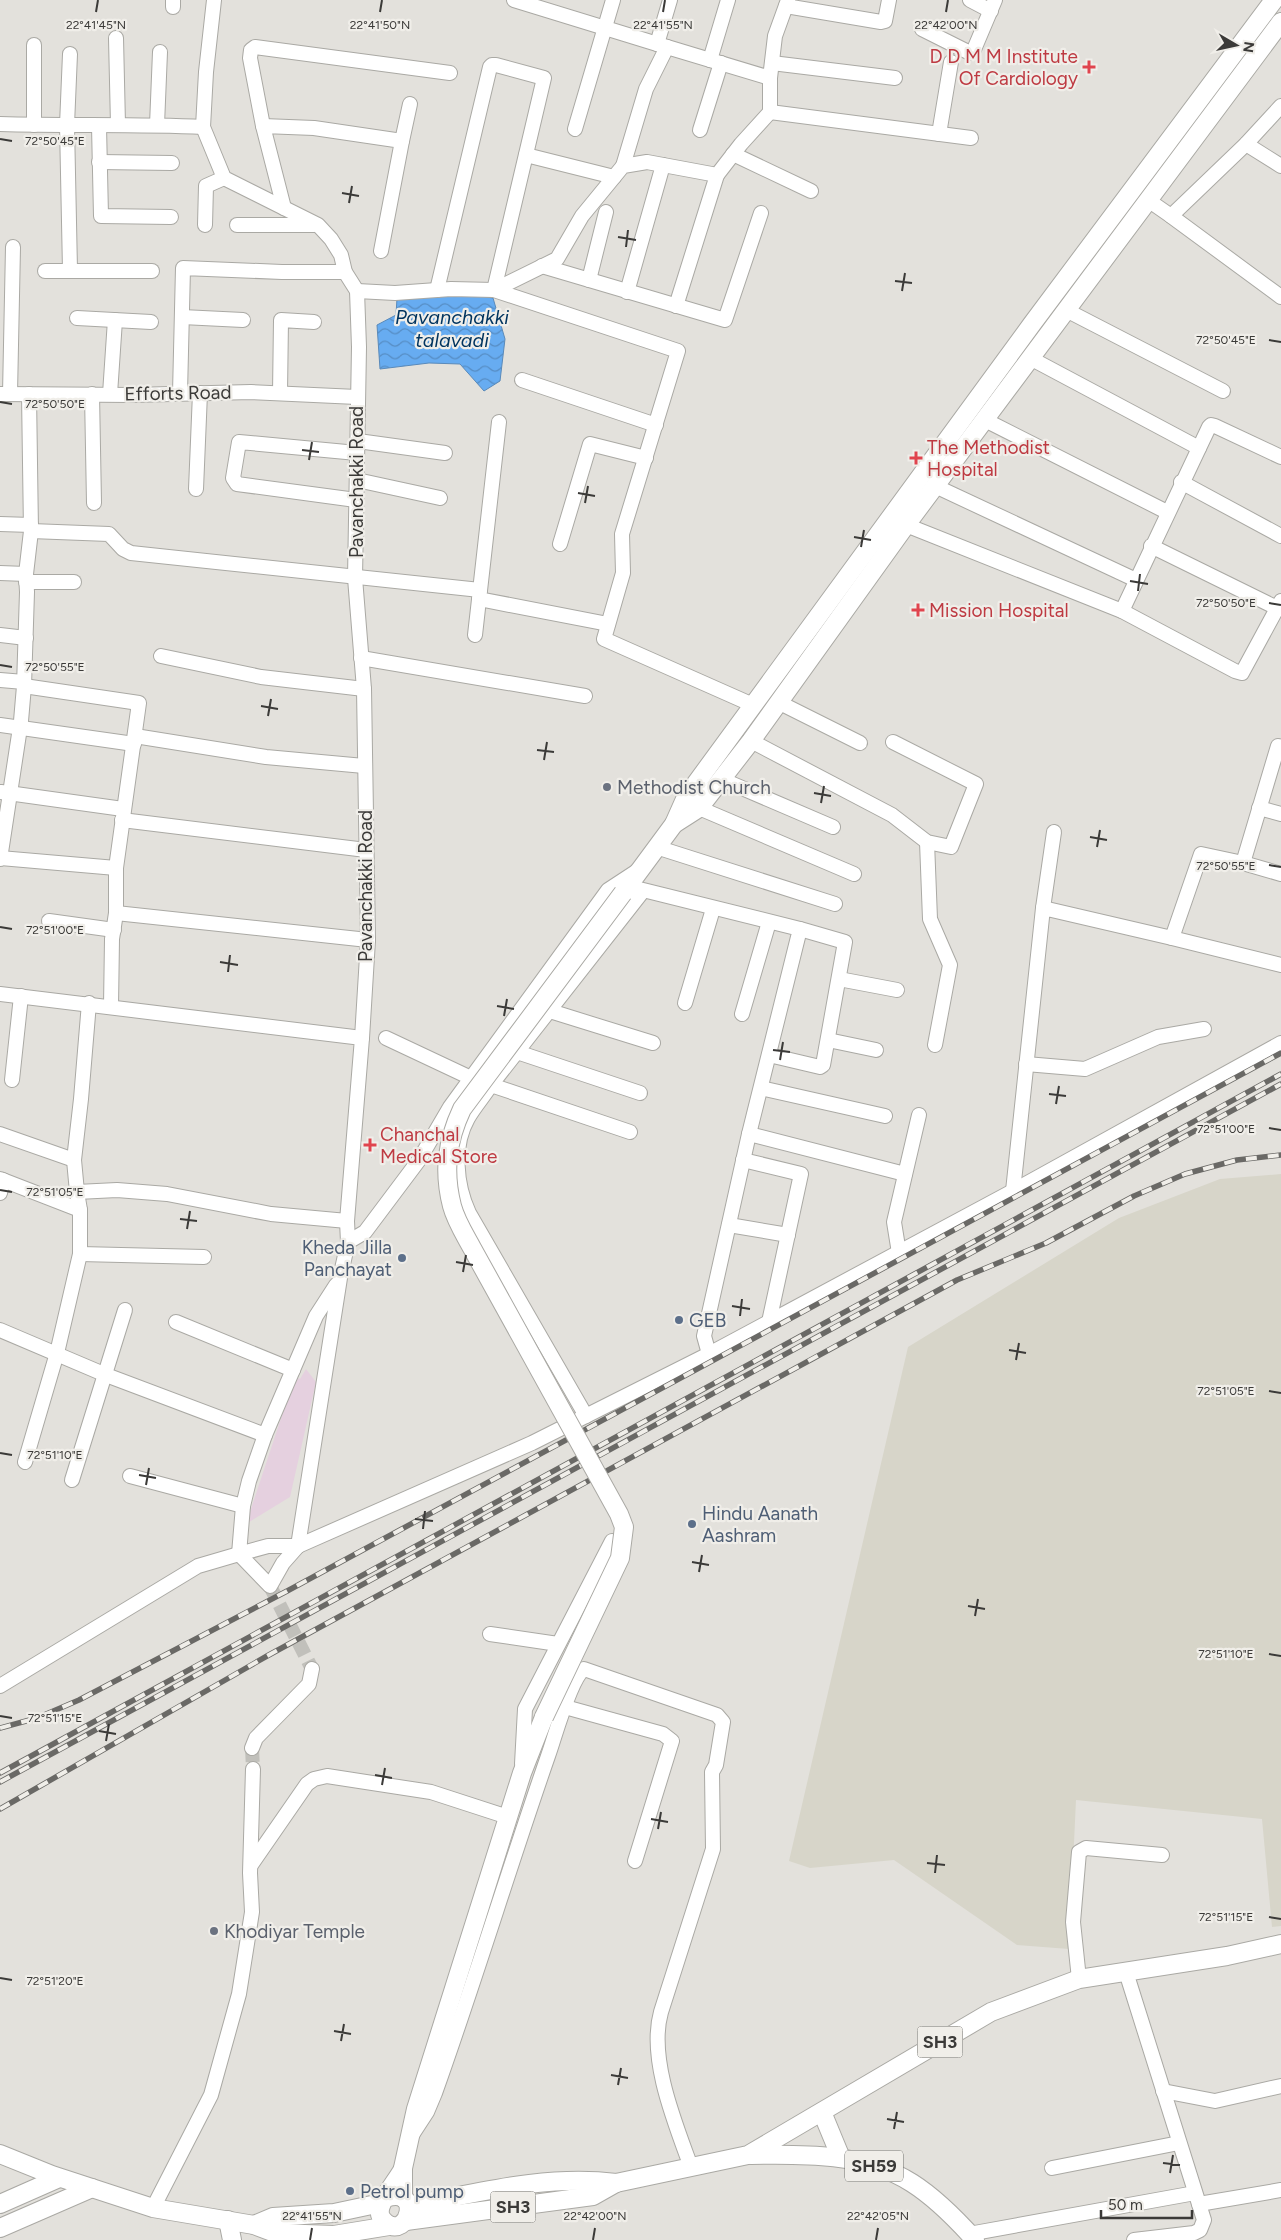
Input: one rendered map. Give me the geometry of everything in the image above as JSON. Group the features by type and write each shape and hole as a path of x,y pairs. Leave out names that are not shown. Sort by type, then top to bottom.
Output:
{"main road":[{"path":"0,2154 59,2178 153,2208 254,2224 275,2233 334,2235 399,2226 397,2205 416,2109 522,1773 544,1717 620,1558 624,1527 614,1505 472,1248 452,1208 448,1180 448,1147 462,1109 631,890 638,871 674,824 686,797 1032,324 1274,0"},
{"path":"674,824 699,808 751,741 906,525 1281,22"},
{"name":"SH3","path":"397,2205 553,2181 590,2180 616,2183 748,2155 991,2012 1079,1979 1227,1956 1281,1944"},
{"path":"822,2112 841,2158"},
{"name":"SH59","path":"748,2155 798,2154 841,2158 878,2167 912,2183 959,2222 972,2237"},
{"path":"0,2204 59,2178"},
{"path":"0,2228 92,2188"},
{"path":"254,2224 273,2217 334,2213 397,2205"},
{"path":"389,2226 382,2220 379,2213 397,2205"},
{"path":"228,2220 232,2240"}],"street":[{"path":"204,225 206,186 224,178 203,127 206,72 214,0"},
{"path":"514,0 551,5 604,28 770,78"},
{"path":"575,129 613,0"},
{"path":"494,290 557,259 582,216 623,166 646,88 662,46 670,0"},
{"path":"700,130 728,0"},
{"path":"676,306 717,175 770,112 770,78 775,36 787,3 881,22 887,16 889,0"},
{"path":"922,29 970,53 973,52 993,5 970,0"},
{"path":"116,38 118,126"},
{"path":"34,45 34,125"},
{"path":"284,208 263,126 250,58 251,50 255,48 450,73"},
{"path":"157,125 160,52"},
{"path":"70,54 67,125 70,270"},
{"path":"939,134 951,62"},
{"path":"772,63 895,78"},
{"path":"437,290 492,65 544,78 494,290"},
{"path":"381,251 410,104"},
{"path":"1171,216 1246,144 1281,106"},
{"path":"770,112 971,138"},
{"path":"0,124 203,127"},
{"path":"99,126 101,216 171,217"},
{"path":"263,126 314,128 402,141"},
{"path":"1246,144 1281,166"},
{"path":"733,154 811,191"},
{"path":"526,155 614,177"},
{"path":"99,162 172,163"},
{"path":"623,166 647,162 717,175"},
{"path":"627,292 663,165"},
{"name":"Pavanchakki Road","path":"224,178 250,193 318,225 331,239 341,255 345,272 357,292 359,347 355,578 364,689 368,940 347,1221 348,1242 340,1278 298,1546"},
{"path":"1148,200 1281,297"},
{"path":"589,280 606,212"},
{"path":"542,266 723,320 727,318 761,213"},
{"path":"237,225 318,225"},
{"path":"5,394 13,247"},
{"path":"180,394 183,268 345,272"},
{"path":"45,271 152,271"},
{"path":"357,292 494,290 678,351 622,534 623,573 604,639 753,705"},
{"path":"1066,310 1223,391"},
{"path":"182,317 243,320"},
{"path":"77,318 151,322"},
{"path":"110,394 115,320"},
{"path":"280,393 280,320 314,322"},
{"path":"1030,358 1199,448"},
{"path":"522,380 656,425"},
{"path":"196,489 200,393"},
{"name":"Efforts Road","path":"5,394 280,393 357,397"},
{"path":"29,394 31,528 26,578 24,684 19,727 4,792 0,858 116,868"},
{"path":"92,394 94,502"},
{"path":"985,420 1167,512"},
{"path":"474,635 500,422"},
{"path":"1122,611 1181,482 1211,425 1281,457"},
{"path":"356,500 238,484 233,478 239,442 445,452"},
{"path":"560,544 590,444 646,458"},
{"path":"357,480 440,498"},
{"path":"1181,482 1281,536"},
{"path":"935,486 1136,580"},
{"path":"0,524 105,533 112,536 126,552 479,594 608,624"},
{"path":"906,525 1122,611 1242,673 1279,605 1152,546"},
{"path":"0,573 26,578 74,582"},
{"path":"0,635 26,638"},
{"path":"160,656 261,677 364,689"},
{"path":"361,658 585,696"},
{"path":"0,680 139,703 122,814 116,868 112,1006"},
{"path":"778,702 860,743"},
{"path":"0,725 364,766"},
{"path":"751,741 892,815 927,842 948,847 953,845 976,784 893,742"},
{"path":"1243,863 1278,746 1281,747"},
{"path":"721,779 833,826"},
{"path":"4,792 122,814 366,850"},
{"path":"699,808 854,874"},
{"path":"1260,808 1281,814"},
{"path":"1013,1191 1043,908 1054,832"},
{"path":"927,842 930,919 950,965 935,1045"},
{"path":"656,848 835,904"},
{"path":"1172,938 1201,854 1281,874"},
{"path":"348,1242 365,1232 419,1160 450,1107 608,890 638,871"},
{"path":"586,1416 469,1213 460,1187 458,1162 464,1127 491,1085 550,1011 631,890 800,929 845,942 822,1067 769,1055"},
{"path":"1043,908 1281,965"},
{"path":"685,1003 713,909"},
{"path":"116,913 368,940"},
{"path":"49,921 114,930"},
{"path":"742,1014 769,922"},
{"path":"709,1354 704,1336 749,1134 800,929"},
{"path":"839,978 897,990"},
{"path":"0,994 112,1006 362,1038"},
{"path":"12,1080 22,996"},
{"path":"25,1462 57,1353 80,1254 80,1210 74,1160 82,1099 89,1004"},
{"path":"550,1011 653,1043"},
{"path":"1026,1064 1085,1069 1158,1037 1204,1029"},
{"path":"386,1038 471,1078"},
{"path":"828,1040 876,1050"},
{"path":"0,1686 198,1566 268,1546 298,1546 532,1443 586,1416 769,1322 1013,1191 1281,1043"},
{"path":"517,1052 640,1093"},
{"path":"491,1085 630,1132"},
{"path":"761,1088 885,1116"},
{"path":"899,1252 894,1222 919,1115"},
{"path":"0,1134 74,1160"},
{"path":"749,1134 905,1174"},
{"path":"743,1160 801,1174 769,1322"},
{"path":"1,1184 80,1210"},
{"path":"77,1192 117,1190 167,1194 272,1214 347,1221"},
{"path":"729,1225 788,1236"},
{"path":"80,1254 204,1257"},
{"path":"239,1554 244,1506 249,1482 265,1435 316,1316 340,1278"},
{"path":"72,1480 125,1310"},
{"path":"176,1322 293,1370"},
{"path":"0,1330 106,1375 265,1435"},
{"path":"130,1476 244,1506"},
{"path":"522,1773 525,1709 612,1541"},
{"path":"239,1554 270,1586 283,1563 298,1546"},
{"path":"490,1634 558,1644"},
{"path":"252,1748 256,1738 309,1684 312,1669"},
{"path":"409,2140 427,2112 436,2093 514,1853 574,1680 584,1669 717,1715 723,1722 716,1764 712,1772 712,1849 661,2012 657,2037 668,2102 691,2166"},
{"path":"565,1707 663,1734 672,1741 635,1861"},
{"path":"153,2208 211,2095 239,1994 252,1912 250,1866 253,1769"},
{"path":"250,1866 307,1784 314,1779 327,1776 431,1792 508,1817"},
{"path":"1079,1979 1073,1922 1079,1852 1086,1848 1162,1854"},
{"path":"1126,1972 1204,2220 1200,2230 1194,2233 1134,2240"},
{"path":"1163,2091 1215,2101 1281,2086"},
{"path":"1052,2168 1180,2143"},
{"path":"972,2237 1197,2199 1281,2190"}],"shaded area":[{"path":"1281,1174 1281,1926 1272,1927 1262,1819 1076,1800 1069,1949 1017,1945 894,1860 810,1868 789,1861 908,1347 1119,1218 1220,1179"},
{"path":"306,1369 316,1382 290,1497 246,1524 295,1376 300,1379"}],"water":[{"name":"Pavanchakki talavadi","path":"469,294 493,298 505,339 500,381 484,391 460,364 429,363 380,369 377,325 396,315 397,298"}],"tunnel":[{"path":"270,1586 312,1669"},
{"path":"252,1748 253,1769"}],"railway":[{"path":"0,1728 37,1718 79,1700 289,1590 1281,1053"},
{"path":"0,1773 1281,1074"},
{"path":"0,1782 1281,1084"},
{"path":"0,1809 267,1656 957,1280 1046,1243 1134,1196 1185,1174 1237,1160 1281,1155"}],"place":[{"name":"D D M M Institute Of Cardiology","path":"1089,67"},
{"name":"The Methodist Hospital","path":"916,458"},
{"name":"Mission Hospital","path":"918,610"},
{"name":"Methodist Church","path":"607,787"},
{"name":"Chanchal Medical Store","path":"370,1145"},
{"name":"Kheda Jilla Panchayat","path":"402,1258"},
{"name":"GEB","path":"679,1320"},
{"name":"Hindu Aanath Aashram","path":"692,1524"},
{"name":"Khodiyar Temple","path":"214,1931"},
{"name":"Petrol pump","path":"350,2191"}]}
